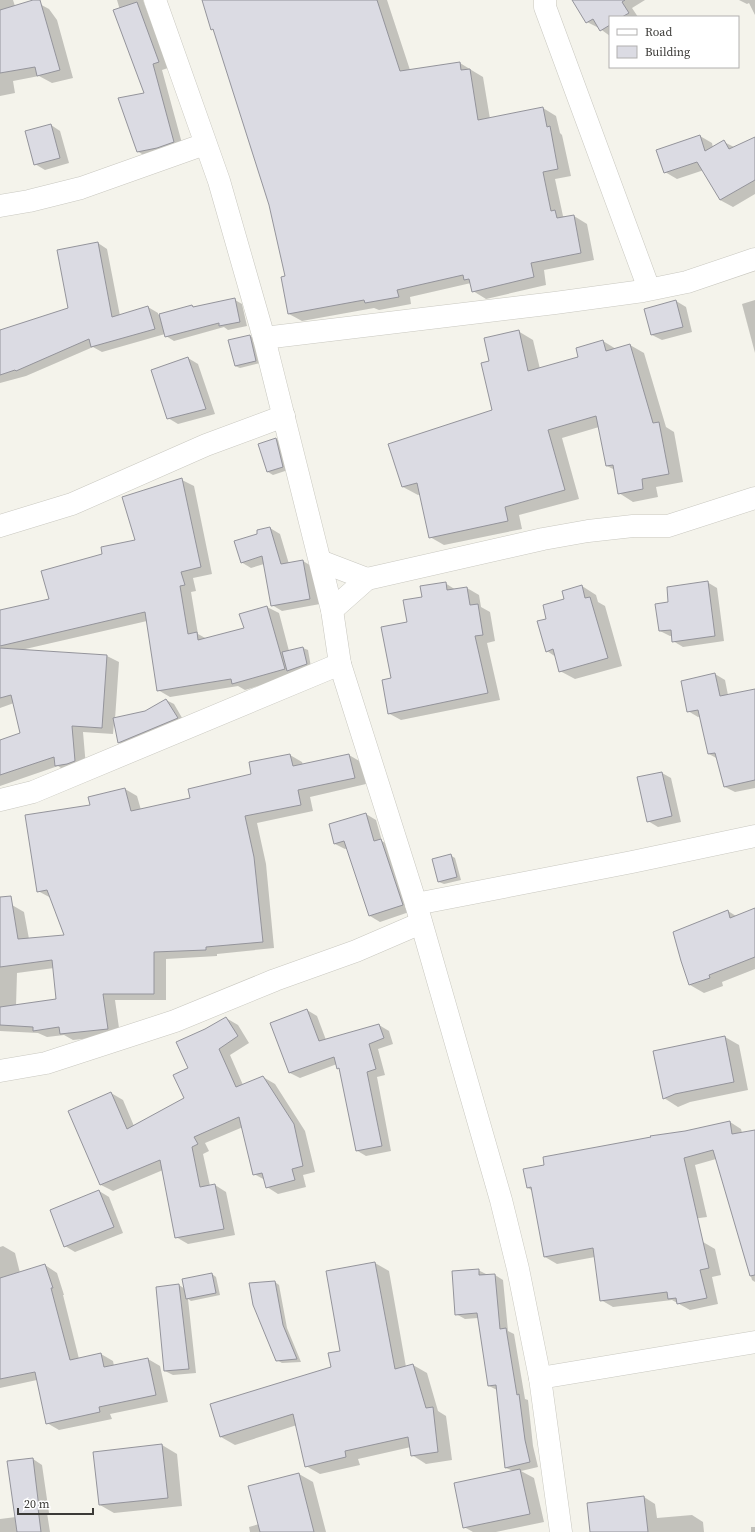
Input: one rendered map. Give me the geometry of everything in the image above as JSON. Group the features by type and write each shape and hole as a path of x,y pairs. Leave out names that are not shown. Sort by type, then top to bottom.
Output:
{"street":[{"path":"155,0 219,181 264,338 284,416 332,610 340,664 419,914 501,1200 518,1269 540,1378 561,1532"},
{"path":"545,0 545,7 649,289"},
{"path":"0,206 29,201 81,188 205,144"},
{"path":"264,338 555,303 649,289 687,282 755,259"},
{"path":"0,526 72,504 206,445 284,416"},
{"path":"332,610 367,579 566,535 633,526 668,526 755,498"},
{"path":"320,561 367,579"},
{"path":"0,800 34,792 340,664"},
{"path":"0,1071 46,1063 175,1021 275,980 356,950 419,914 632,862 755,836"},
{"path":"540,1378 755,1342"}],"building":[{"path":"33,0 40,0 60,70 37,76 35,67 0,73 0,10"},
{"path":"202,0 377,0 400,71 460,62 461,70 470,69 478,120 543,107 547,127 550,126 558,169 543,172 551,211 555,210 557,218 574,215 581,253 531,263 534,277 472,292 469,279 464,280 463,275 397,290 399,297 365,303 364,300 288,314 281,277 285,276 269,205 213,29 211,30"},
{"path":"572,0 625,0 622,2 629,13 624,16 609,16 609,26 600,31 593,19 586,23"},
{"path":"137,2 159,62 153,64 174,142 157,148 137,152 118,98 144,93 113,10"},
{"path":"51,124 60,158 34,165 25,131"},
{"path":"700,135 705,151 724,140 729,149 755,137 755,180 720,200 697,162 664,173 656,150"},
{"path":"98,242 112,317 148,306 155,329 91,347 89,339 16,371 15,370 0,375 0,330 68,308 57,250"},
{"path":"235,298 240,322 219,326 219,323 165,337 159,314 192,305 193,307"},
{"path":"676,300 683,327 651,335 644,309"},
{"path":"519,330 528,371 578,357 576,348 603,340 606,351 630,344 653,423 659,422 669,474 642,479 643,489 618,494 613,465 606,466 596,416 548,430 565,490 505,507 508,521 429,538 417,483 402,487 388,444 492,410 481,363 489,361 484,338"},
{"path":"250,335 256,361 235,366 228,340"},
{"path":"188,357 206,409 167,419 151,370"},
{"path":"276,438 283,467 267,472 258,444"},
{"path":"182,478 201,567 181,572 185,585 180,586 188,634 197,632 198,640 244,628 239,614 267,606 285,669 232,684 231,679 157,691 145,612 0,646 0,610 49,599 41,571 102,554 101,547 135,540 122,497"},
{"path":"270,527 281,564 303,560 310,599 271,606 262,556 241,563 234,541 257,534 257,530"},
{"path":"708,581 715,636 672,642 671,630 659,631 655,604 668,602 667,587"},
{"path":"446,582 447,590 467,587 470,605 478,604 483,635 475,636 488,693 388,714 382,680 391,678 381,627 407,622 403,600 422,597 420,586"},
{"path":"582,585 585,598 590,597 608,658 559,672 553,649 546,652 537,621 546,619 543,605 564,599 562,591"},
{"path":"303,647 307,664 287,671 282,652"},
{"path":"0,648 107,655 102,728 72,726 75,761 55,766 54,757 0,775 0,740 20,733 11,695 0,698"},
{"path":"715,673 720,696 755,689 755,780 724,787 715,753 708,754 698,710 687,712 681,681"},
{"path":"166,699 178,718 118,743 113,718 145,711"},
{"path":"290,754 293,766 349,754 355,778 298,790 301,805 245,816 254,857 263,942 206,947 206,950 154,952 154,994 103,994 108,1029 60,1034 59,1027 33,1031 33,1027 0,1025 0,1007 56,999 52,960 0,967 0,897 11,896 18,939 64,935 47,890 37,892 25,815 90,805 88,797 125,788 131,811 190,798 188,789 251,774 249,762"},
{"path":"662,772 672,816 647,822 637,777"},
{"path":"366,813 374,841 381,839 403,905 369,916 344,841 334,844 329,824"},
{"path":"451,854 457,877 438,882 432,859"},
{"path":"755,908 755,957 709,975 710,978 689,985 673,932 728,910 730,918"},
{"path":"307,1009 319,1041 379,1024 384,1038 369,1044 376,1069 367,1072 382,1146 356,1151 339,1068 337,1069 334,1057 289,1073 270,1023"},
{"path":"226,1017 238,1036 219,1049 236,1087 263,1076 294,1124 303,1166 292,1169 295,1180 266,1188 262,1173 253,1175 239,1117 194,1137 198,1144 192,1147 200,1187 215,1184 224,1229 175,1238 160,1160 100,1185 68,1111 111,1092 127,1129 184,1098 173,1075 188,1068 176,1042 205,1029"},
{"path":"725,1036 734,1082 675,1094 663,1099 653,1051"},
{"path":"730,1121 732,1134 755,1130 755,1275 750,1276 713,1150 684,1158 709,1268 700,1270 707,1298 677,1304 676,1298 668,1299 667,1292 600,1301 593,1248 544,1257 531,1187 527,1188 523,1169 544,1165 543,1157 651,1137 650,1136 685,1131"},
{"path":"99,1190 114,1227 64,1247 50,1210"},
{"path":"375,1262 395,1369 413,1364 426,1408 433,1407 438,1452 411,1456 408,1437 345,1451 346,1457 305,1467 293,1414 220,1437 210,1404 331,1367 328,1353 340,1351 326,1271"},
{"path":"45,1264 53,1288 51,1288 70,1360 101,1353 104,1367 148,1358 156,1395 99,1407 100,1412 46,1424 35,1372 0,1379 0,1278"},
{"path":"479,1269 479,1275 495,1274 500,1329 506,1328 530,1462 505,1468 496,1385 488,1386 477,1313 455,1315 452,1271"},
{"path":"212,1273 216,1293 186,1299 182,1279"},
{"path":"275,1281 283,1325 297,1359 276,1361 253,1305 249,1283"},
{"path":"179,1284 189,1369 164,1371 156,1287"},
{"path":"162,1444 168,1498 99,1505 93,1452"},
{"path":"33,1458 41,1532 17,1532 7,1461"},
{"path":"520,1469 530,1514 463,1528 454,1483"},
{"path":"299,1473 314,1532 260,1532 248,1486"},
{"path":"644,1496 648,1532 590,1532 587,1503"}]}
